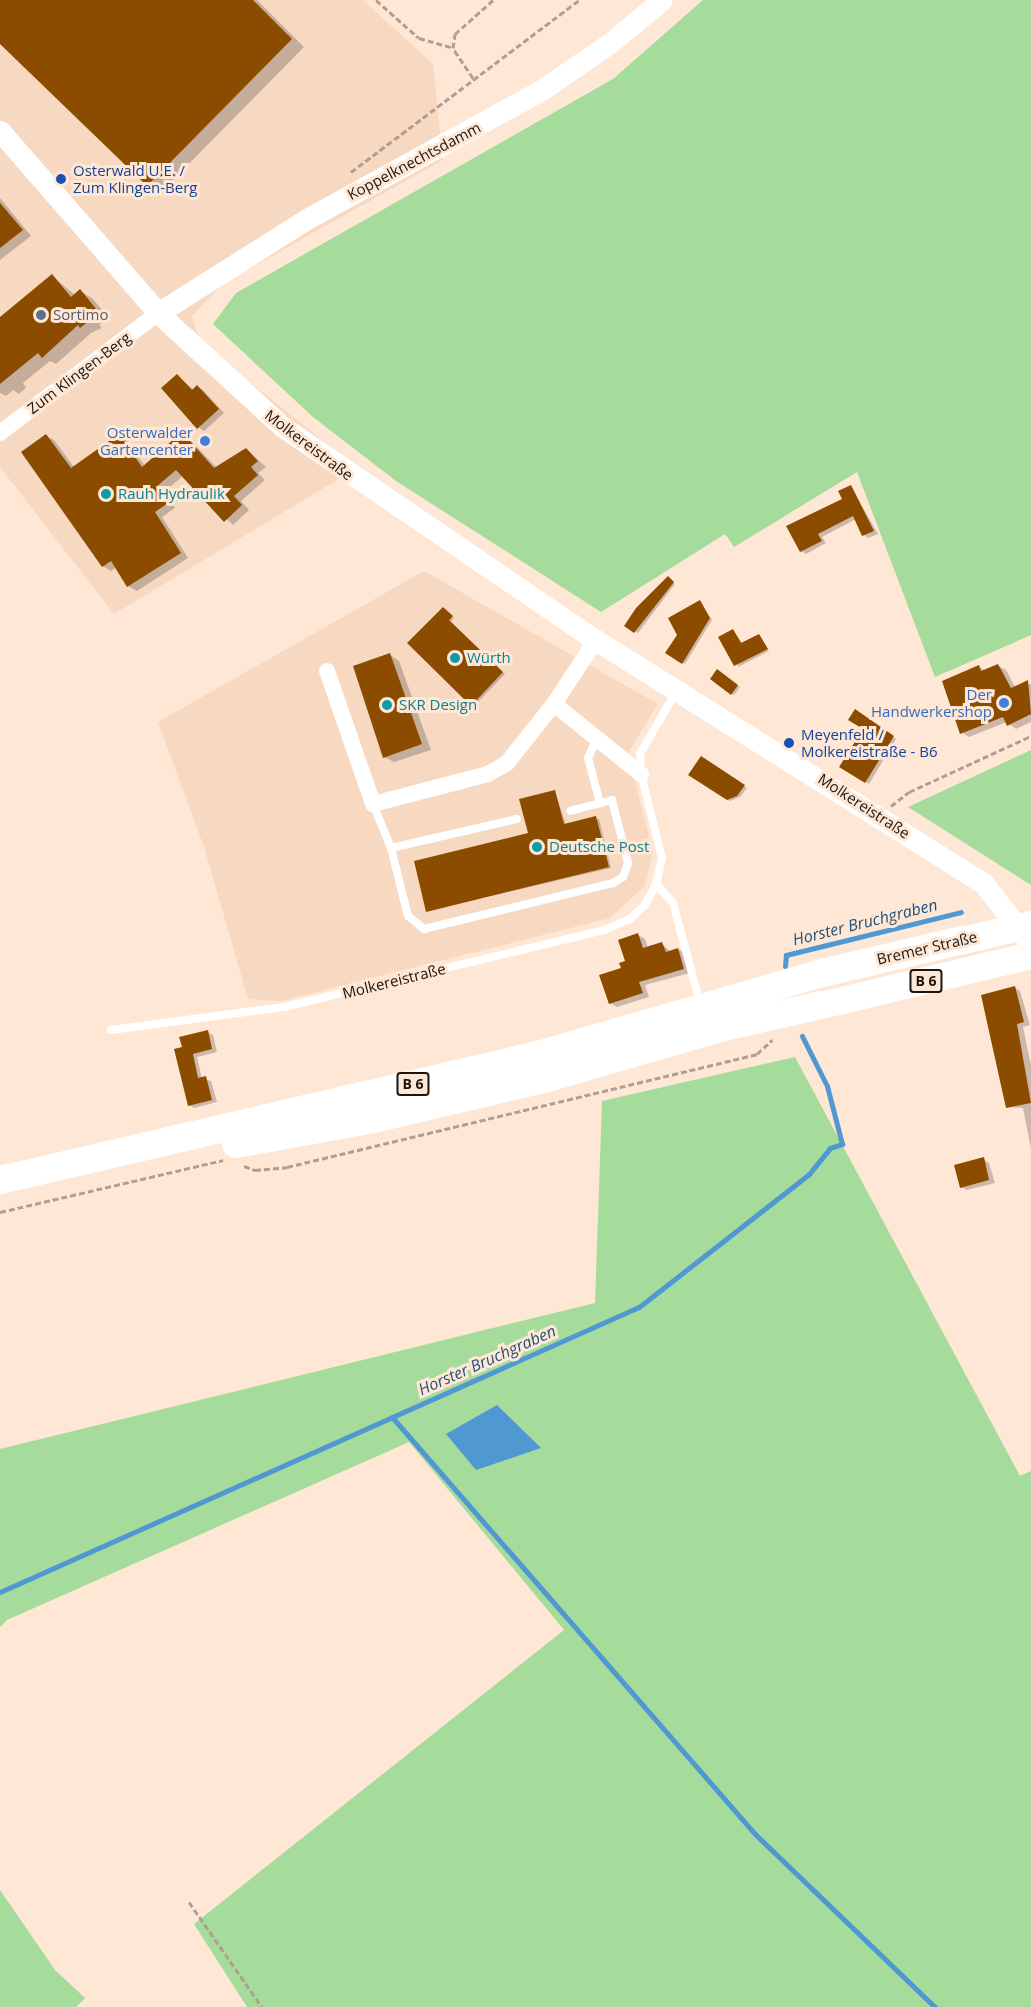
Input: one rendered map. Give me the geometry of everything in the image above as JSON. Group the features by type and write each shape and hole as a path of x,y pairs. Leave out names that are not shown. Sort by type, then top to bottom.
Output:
{"highway":[{"name":"Bremer Straße","path":"0,1180 538,1055 822,973 963,940"},
{"name":"B 6","path":"0,1198 498,1090 720,1028 821,1005"}],"main road":[{"name":"Bremer Straße","path":"963,940 1027,932"},
{"name":"Bremer Straße","path":"821,1005 1031,956"}],"street":[{"name":"Koppelknechtsdamm","path":"158,313 305,219 543,89 610,43 662,0"},
{"name":"Molkereistraße","path":"0,131 158,313 256,405 327,460 596,640 678,688 983,883 1027,932"},
{"name":"Zum Klingen-Berg","path":"0,433 158,313"},
{"path":"327,671 373,804 488,774 521,750 596,640"},
{"path":"554,704 641,774"}],"lane":[{"name":"Molkereistraße","path":"111,1030 285,1007 604,930 630,919 645,905 656,884 662,858 641,774 640,754 678,688"},
{"path":"597,738 588,758 600,803"},
{"path":"373,804 391,848 408,916 424,929 613,883 623,876 628,863 612,800 570,811"},
{"path":"391,848 517,819"},
{"path":"656,884 673,903 697,992"}],"path":[{"path":"376,0 419,38 453,48"},
{"path":"473,78 453,48 454,34 493,0"},
{"path":"346,176 579,0"},
{"path":"882,818 893,803 909,792 1031,736"},
{"path":"189,1902 262,2007"}],"shaded area":[{"path":"0,0 363,0 433,64 443,160 222,284 192,316 200,342 357,468 114,614 0,467"},
{"path":"424,571 658,704 628,753 653,852 645,886 610,918 280,1001 248,999 204,847 158,722"}],"green space":[{"path":"703,0 1031,0 1031,635 935,677 857,472 734,547 725,534 601,612 396,481 313,417 213,324 236,293 613,79"},
{"path":"1031,750 1031,885 908,807"},
{"path":"795,1057 1020,1476 1031,1471 1031,2007 247,2007 194,1924 564,1630 409,1442 7,1620 0,1627 0,1449 595,1303 602,1101"},
{"path":"0,1890 55,1970 85,1998 76,2007 0,2007"}],"water":[{"path":"497,1405 541,1448 476,1470 446,1434"}],"building":[{"path":"0,0 253,0 292,39 147,186 0,44"},
{"path":"0,203 23,230 0,248"},
{"path":"52,274 71,297 80,289 97,310 87,317 90,320 80,328 78,325 42,358 38,353 0,384 0,317"},
{"path":"177,374 192,390 197,385 219,409 197,429 161,388"},
{"path":"182,432 214,468 246,448 258,461 251,467 258,475 234,496 242,505 224,522 176,470 156,487 168,503 155,512 181,553 127,587 111,561 102,567 21,452 46,434 71,468 119,434 142,467"},
{"path":"851,485 874,531 862,536 853,516 818,534 822,541 800,552 786,526 842,499 838,491"},
{"path":"668,576 674,582 634,633 624,626 636,608"},
{"path":"700,600 710,618 682,664 665,653 677,635 668,618"},
{"name":"Würth","path":"443,607 453,616 449,620 503,672 471,706 407,643"},
{"path":"733,629 741,643 759,634 768,649 734,666 718,637"},
{"name":"SKR Design","path":"390,653 422,744 383,758 353,666"},
{"path":"998,664 1011,688 1028,680 1031,714 1007,726 1003,717 960,734 942,681 979,665 981,671"},
{"path":"717,669 738,685 731,695 710,679"},
{"path":"855,709 894,736 865,783 839,767 863,729 848,720"},
{"path":"701,756 745,785 737,796 727,800 688,775"},
{"name":"Deutsche Post","path":"555,790 564,824 596,816 609,867 426,912 414,861 528,833 519,799"},
{"path":"638,933 643,948 662,942 666,952 678,948 684,969 639,982 643,993 609,1004 599,975 621,968 619,963 625,961 618,940"},
{"path":"1015,986 1024,1022 1017,1024 1031,1103 1006,1108 981,995"},
{"path":"208,1030 212,1049 193,1054 198,1078 206,1076 212,1100 188,1106 174,1049 182,1047 179,1037"},
{"path":"984,1157 989,1180 960,1188 954,1165"}],"waterway":[{"name":"Horster Bruchgraben","path":"785,966 786,955 961,912"},
{"name":"Horster Bruchgraben","path":"0,1592 639,1307 809,1174 830,1148 842,1144 827,1086 802,1036"},
{"path":"392,1417 755,1834 935,2007"}],"place":[{"name":"Osterwald U.E. / Zum Klingen-Berg","path":"61,179"},
{"name":"Sortimo","path":"41,315"},
{"name":"Osterwalder Gartencenter","path":"205,441"},
{"name":"Rauh Hydraulik","path":"106,494"},
{"name":"Würth","path":"455,658"},
{"name":"Der Handwerkershop","path":"1004,703"},
{"name":"SKR Design","path":"387,705"},
{"name":"Meyenfeld / Molkereistraße - B6","path":"789,743"},
{"name":"Deutsche Post","path":"537,847"}]}
